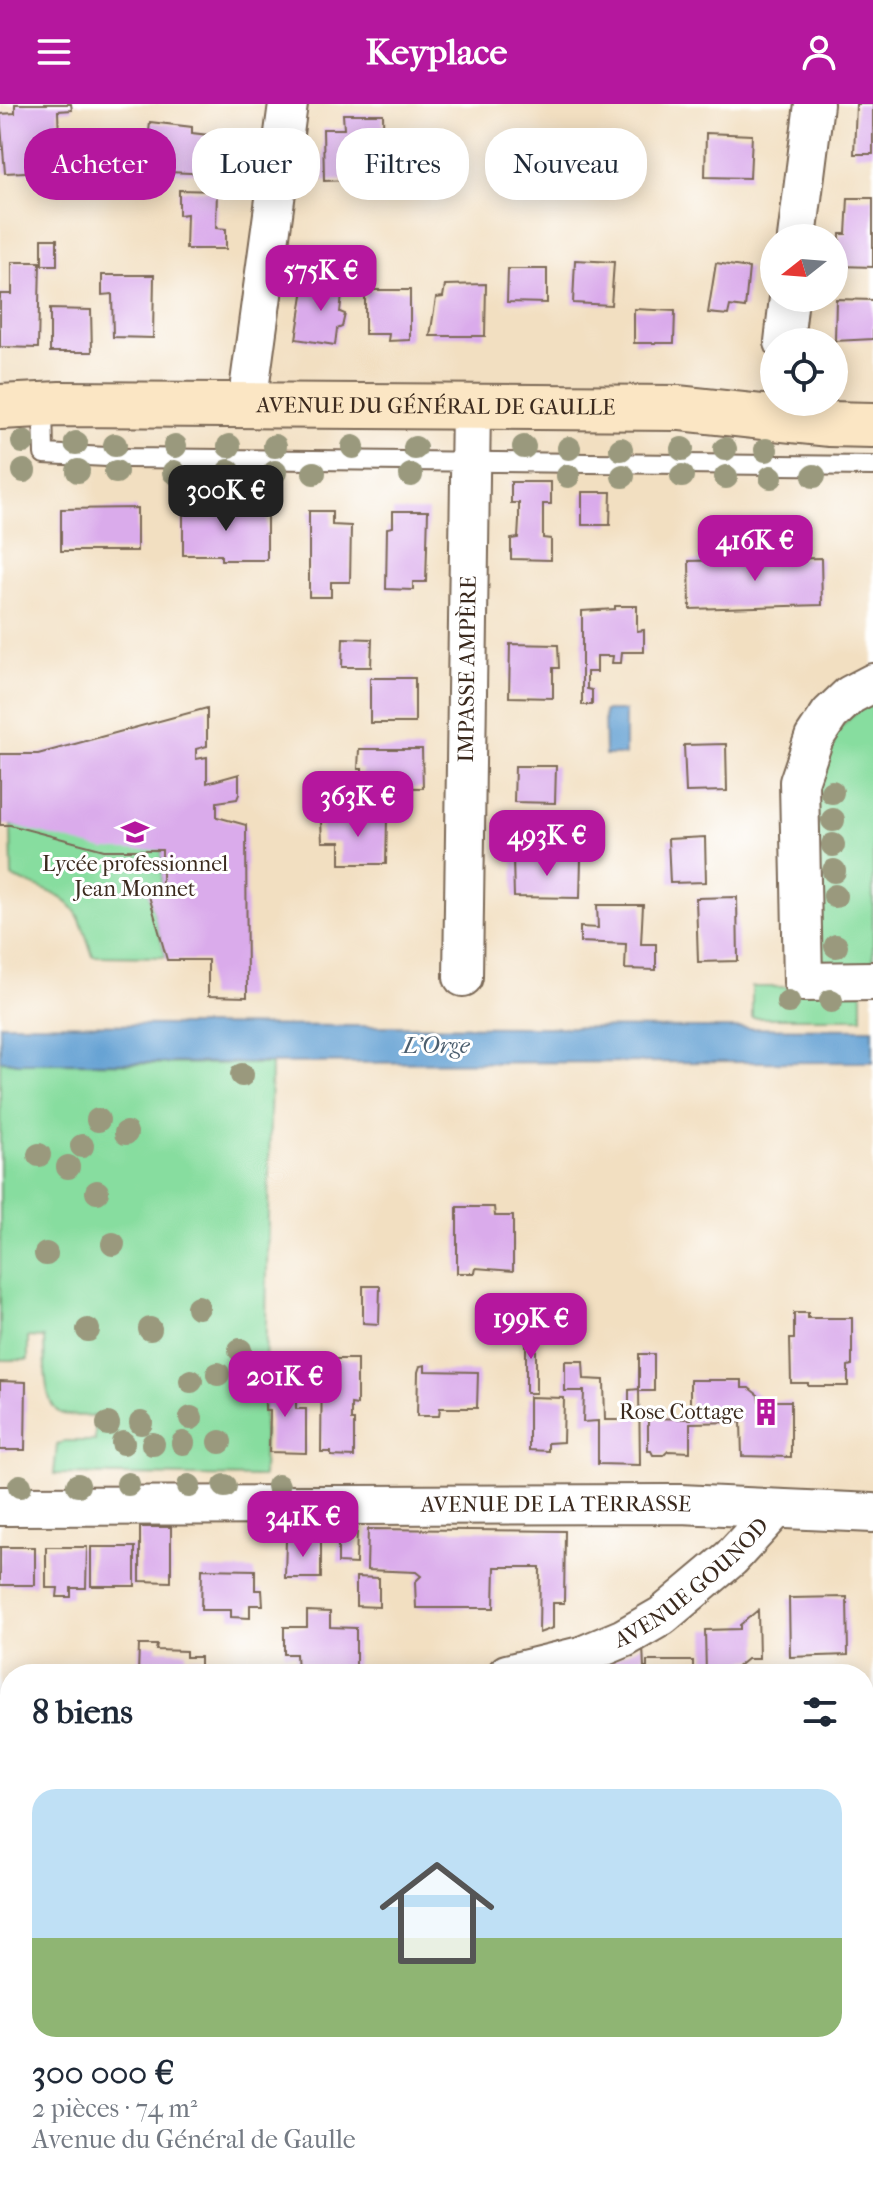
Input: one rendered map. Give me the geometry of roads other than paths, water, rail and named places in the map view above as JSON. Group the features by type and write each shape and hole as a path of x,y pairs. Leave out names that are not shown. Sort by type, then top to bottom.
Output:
{"street":[{"path":"247,405 288,104"},
{"path":"799,224 814,104"},
{"name":"AVENUE DU GÉNÉRAL DE GAULLE","path":"0,407 247,405 760,411"},
{"name":"IMPASSE AMPÈRE","path":"463,977 471,407"},
{"name":"AVENUE DU GÉNÉRAL DE GAULLE","path":"815,416 873,425"},
{"path":"873,683 850,695 830,714 814,738 799,782 803,982 873,981"},
{"name":"AVENUE DE LA TERRASSE","path":"0,1506 680,1504 873,1513"},
{"name":"AVENUE GOUNOD","path":"548,1664 581,1656 624,1638 662,1616 731,1558 776,1509"}],"lane":[{"path":"43,406 44,454 129,458 873,466"}],"water":[{"path":"604,711 625,711 625,755 605,755"},
{"name":"L'Orge","path":"0,1024 873,1029 873,1062 18,1063 0,1060"}],"place":[{"name":"Lycée professionnel Jean Monnet","path":"135,832"},
{"name":"Rose Cottage","path":"766,1412"}]}
